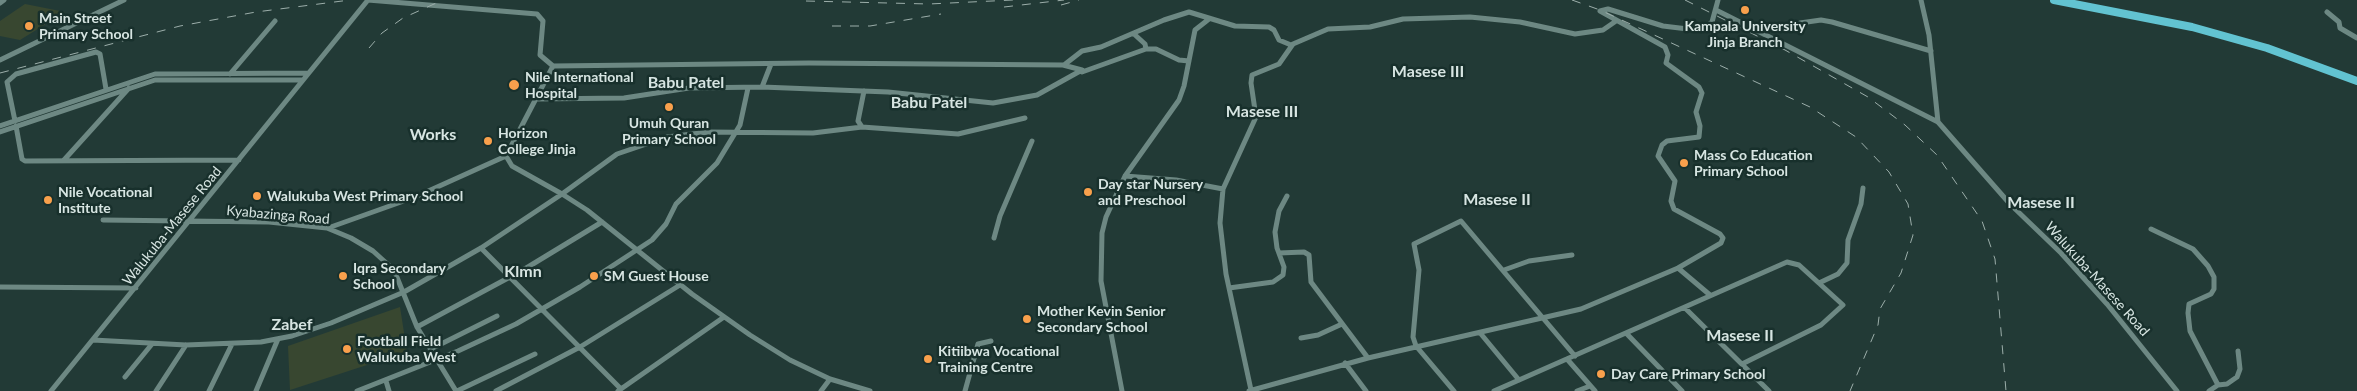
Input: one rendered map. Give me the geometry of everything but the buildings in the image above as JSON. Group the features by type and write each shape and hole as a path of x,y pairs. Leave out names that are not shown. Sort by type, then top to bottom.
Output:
{"highway":[{"path":"2054,0 2192,27 2267,48 2357,81"},
{"path":"2077,0 2192,23 2265,44 2357,76"}],"street":[{"path":"0,3 4,0"},
{"path":"0,58 116,0"},
{"path":"0,58 124,0"},
{"path":"368,0 537,14 543,21 540,55 553,66 771,64 1063,65 1090,68"},
{"name":"Walukuba-Masese Road","path":"51,391 368,0"},
{"path":"1616,21 1604,30 1575,34 1564,33 1533,24 1470,17 1403,19 1370,27 1328,29 1291,45 1279,64 1256,72 1251,78 1256,117 1223,188 1221,244 1250,391 1345,363 1416,346 1544,320 1581,309 1678,268 1717,247 1723,238 1713,230 1674,210 1672,201 1675,181 1658,156 1662,146 1667,141 1699,137 1700,126 1696,112 1702,93 1695,83 1666,64 1668,54 1664,47 1616,21 1601,13 1600,10 1608,9 1663,26 1696,30 1709,26 1718,0"},
{"path":"1921,0 1931,51 1938,122"},
{"path":"1716,10 1938,122"},
{"path":"2327,12 2339,22 2340,28 2352,37 2357,38"},
{"path":"1063,65 1082,51 1101,47 1186,13 1195,13 1208,19 1235,26 1269,28 1274,30 1278,40 1291,45"},
{"path":"1122,391 1101,281 1100,264 1106,217 1125,176 1175,108 1184,86 1195,30 1208,19"},
{"path":"1800,23 1826,21 1931,51"},
{"path":"230,74 275,22"},
{"path":"1134,34 1136,38 1145,44 1146,48"},
{"path":"536,98 624,98 689,88 762,87 909,93 993,103 1037,95 1090,68 1146,48 1156,49 1182,61 1188,61"},
{"path":"106,89 100,54 96,52 16,74 8,79 7,82 22,159 25,161 239,160"},
{"path":"762,87 771,64"},
{"path":"328,228 415,197 506,156 553,66"},
{"path":"1077,67 1082,69 1082,72"},
{"path":"210,79 215,73"},
{"path":"242,79 247,73"},
{"path":"86,99 106,89 155,74 308,73"},
{"path":"0,132 16,124 86,99 163,79 302,80"},
{"path":"64,160 130,87"},
{"path":"357,391 438,360 542,310 636,250 661,231 676,204 717,163 740,125 748,88"},
{"path":"862,127 858,121 864,91"},
{"path":"93,340 186,345 232,344 278,339 331,323 404,292 481,248 562,194 607,160 630,148 650,141 689,133 813,133 862,127 958,134 1025,118"},
{"name":"Walukuba-Masese Road","path":"1938,122 2010,204 2101,297 2145,349 2176,391"},
{"path":"0,126 16,124"},
{"path":"994,238 1000,216 1032,141"},
{"path":"506,156 512,166 538,179 602,222 724,318 790,360 830,379 870,391"},
{"path":"1125,176 1176,180 1223,188"},
{"path":"1819,283 1838,274 1847,263 1848,240 1861,204 1863,188"},
{"path":"1229,288 1278,280 1284,271 1276,242 1276,226 1279,211 1287,196"},
{"name":"Kyabazinga Road","path":"103,220 269,222 328,228 351,238 381,257 394,270 418,327 457,391"},
{"path":"1454,391 1416,346 1412,328 1419,270 1415,249 1417,240 1444,231 1461,221 1575,356"},
{"path":"418,327 511,277 602,222"},
{"path":"2151,229 2193,249 2208,266 2214,277 2214,289 2211,294 2190,304 2188,314 2190,332 2218,384"},
{"path":"481,248 580,347 619,390 724,318"},
{"path":"1279,253 1304,252 1309,254 1311,282 1368,358"},
{"path":"1504,270 1529,261 1572,254"},
{"path":"1494,391 1504,389 1519,380 1787,262 1798,265 1843,305 1821,325 1742,364"},
{"path":"1678,268 1710,295"},
{"path":"496,391 580,347 680,285"},
{"path":"0,286 136,288"},
{"path":"1685,308 1769,391"},
{"path":"431,349 497,316"},
{"path":"1301,338 1318,335 1342,324"},
{"path":"1626,333 1682,391"},
{"path":"1481,334 1519,380"},
{"path":"256,391 278,339"},
{"path":"965,391 978,344 991,341"},
{"path":"125,377 152,344"},
{"path":"209,391 232,344"},
{"path":"156,391 186,345"},
{"path":"2209,391 2218,384 2228,384 2237,377 2240,369 2238,351"},
{"path":"457,391 535,354"},
{"path":"1567,360 1595,391"},
{"path":"1345,363 1366,391"},
{"path":"821,391 830,379"},
{"path":"386,381 389,391"},
{"path":"1577,391 1590,386"}],"green space":[{"path":"25,4 65,12 20,40 0,36 0,21"},
{"name":"Football Field Walukuba West","path":"400,307 407,352 290,390 288,346"}],"railway":[{"path":"0,73 180,26 256,12 350,0"},
{"path":"369,48 382,33 403,18 443,0"},
{"path":"806,1 929,4 1013,0"},
{"path":"1004,7 1064,0"},
{"path":"1061,5 1079,0"},
{"path":"1572,0 1600,10 1810,107 1856,137 1889,172 1908,204 1913,235 1901,273 1880,309 1878,325 1850,391"},
{"path":"1685,0 1785,50 1868,97 1905,125 1937,155 1982,221 1995,259 2006,391"},
{"path":"832,26 870,26 941,14"}],"place":[{"name":"Kampala University Jinja Branch","path":"1745,10"},
{"name":"Main Street Primary School","path":"29,26"},
{"name":"Nile International Hospital","path":"514,85"},
{"name":"Umuh Quran Primary School","path":"669,107"},
{"name":"Horizon College Jinja","path":"488,141"},
{"name":"Mass Co Education Primary School","path":"1684,163"},
{"name":"Day star Nursery and Preschool","path":"1088,192"},
{"name":"Walukuba West Primary School","path":"257,196"},
{"name":"Nile Vocational Institute","path":"48,200"},
{"name":"Iqra Secondary School","path":"343,276"},
{"name":"SM Guest House","path":"594,276"},
{"name":"Mother Kevin Senior Secondary School","path":"1027,319"},
{"name":"Football Field Walukuba West","path":"347,349"},
{"name":"Kitiibwa Vocational Training Centre","path":"928,359"},
{"name":"Day Care Primary School","path":"1601,374"}],"district":[{"name":"Masese III","path":"1428,72"},
{"name":"Babu Patel","path":"686,83"},
{"name":"Babu Patel","path":"929,103"},
{"name":"Masese III","path":"1262,112"},
{"name":"Works","path":"433,135"},
{"name":"Masese II","path":"1497,200"},
{"name":"Masese II","path":"2041,203"},
{"name":"Klmn","path":"523,272"},
{"name":"Zabef","path":"292,325"},
{"name":"Masese II","path":"1740,336"}]}
